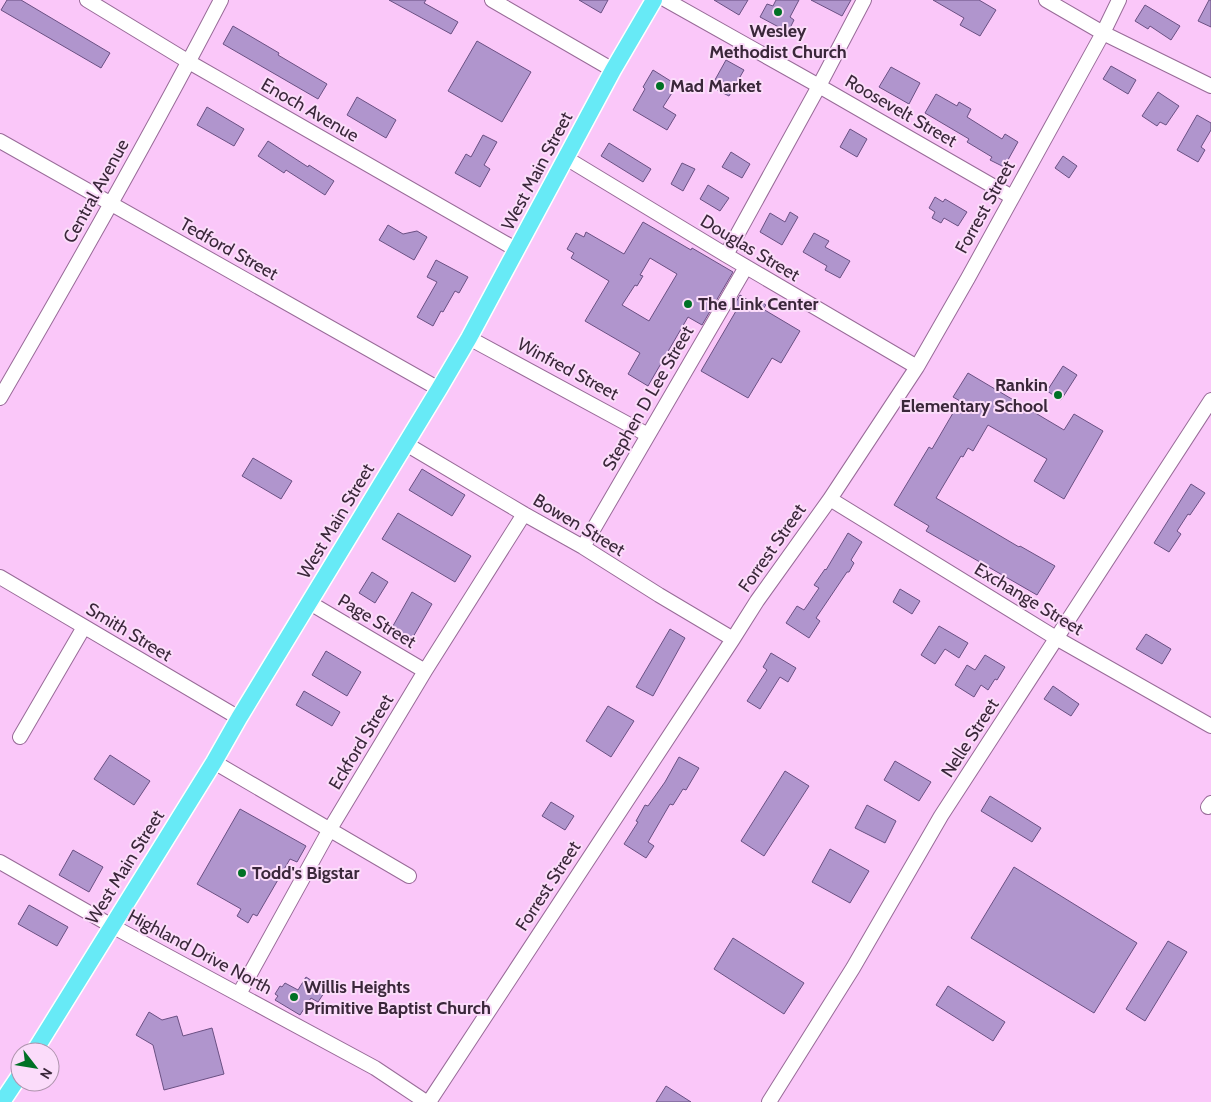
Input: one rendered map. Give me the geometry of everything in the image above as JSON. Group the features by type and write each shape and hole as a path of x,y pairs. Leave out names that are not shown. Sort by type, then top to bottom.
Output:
{"main road":[{"name":"West Main Street","path":"40,1042 214,762 238,718 440,389 613,70 654,0"}],"street":[{"name":"Enoch Avenue","path":"87,0 189,62 517,250"},
{"name":"Central Avenue","path":"0,398 111,205 221,0"},
{"path":"492,0 613,70"},
{"name":"Roosevelt Street","path":"666,0 1012,196"},
{"path":"726,256 820,86 864,0"},
{"path":"1046,0 1103,33 1211,86"},
{"name":"Forrest Street","path":"428,1102 757,601 830,499 917,367 1103,33 1119,0"},
{"name":"Tedford Street","path":"0,141 440,389"},
{"name":"Douglas Street","path":"566,158 726,256 917,367"},
{"name":"Stephen D Lee Street","path":"583,547 746,267"},
{"name":"Winfred Street","path":"469,338 648,435"},
{"name":"Nelle Street","path":"769,1102 853,968 942,816 1211,400"},
{"name":"Bowen Street","path":"406,444 583,547 733,639"},
{"name":"Exchange Street","path":"830,499 1056,638 1211,726"},
{"name":"Eckford Street","path":"239,994 330,829 524,514"},
{"name":"Smith Street","path":"0,577 238,718"},
{"name":"Page Street","path":"310,603 426,671"},
{"path":"20,737 84,627"},
{"path":"214,762 409,876"},
{"name":"Highland Drive North","path":"0,862 112,926 375,1068 428,1102"}],"building":[{"path":"7,0 21,0 110,53 101,68 1,10"},
{"path":"389,0 426,0 424,3 458,22 451,34"},
{"path":"579,0 608,0 601,13"},
{"path":"714,0 748,0 739,15"},
{"name":"Wesley Methodist Church","path":"776,0 799,0 790,17 794,20 788,32 760,17 767,4 773,6"},
{"name":"Wesley Methodist Church","path":"811,0 851,0 842,16"},
{"path":"933,0 979,0 996,10 980,36 960,25 964,18"},
{"path":"1209,0 1211,0 1211,27 1198,21"},
{"path":"1145,5 1180,26 1171,40 1150,26 1148,29 1135,21"},
{"path":"233,26 327,84 318,99 223,44"},
{"path":"477,41 531,72 502,122 448,91"},
{"path":"726,60 744,70 729,96 711,87"},
{"path":"1111,66 1136,80 1128,94 1103,79"},
{"path":"891,67 920,83 909,104 879,87"},
{"path":"653,70 677,85 663,107 676,115 667,130 633,110"},
{"path":"1158,92 1179,106 1166,125 1160,122 1157,126 1142,116"},
{"path":"936,94 957,106 959,102 971,109 967,117 1002,139 1005,134 1018,142 1004,167 990,160 992,157 967,142 969,139 925,113"},
{"path":"357,97 396,120 386,138 347,115"},
{"path":"207,107 244,129 234,146 197,125"},
{"path":"1197,115 1211,123 1211,130 1201,147 1205,150 1198,162 1177,150"},
{"path":"850,129 867,139 857,157 840,147"},
{"path":"483,135 497,142 484,165 490,169 480,187 455,173 466,154 471,157"},
{"path":"268,141 308,167 309,165 334,181 325,195 286,170 284,173 258,156"},
{"path":"609,143 651,169 643,182 601,156"},
{"path":"731,152 750,164 742,178 722,167"},
{"path":"1063,156 1077,166 1069,178 1055,168"},
{"path":"682,163 695,169 683,191 671,184"},
{"path":"708,185 729,198 720,211 700,199"},
{"path":"935,197 943,202 945,199 967,212 958,226 944,218 941,223 932,218 935,212 929,208"},
{"path":"790,212 798,217 782,245 760,232 770,213 785,222"},
{"name":"The Link Center","path":"643,222 733,272 702,325 688,317 648,386 628,374 640,353 585,321 609,281 571,258 574,253 567,249 576,233 584,237 586,232 624,254","holes":["650,258 677,274 649,321 622,305 643,276 640,275"]},
{"path":"388,225 403,234 417,231 427,237 414,260 379,240"},
{"path":"814,233 829,241 825,247 850,261 840,278 825,270 827,266 803,252"},
{"path":"436,260 468,277 459,293 455,291 433,326 417,317 437,282 427,277"},
{"path":"740,295 754,304 756,299 766,305 763,309 800,331 781,363 772,358 748,398 701,371 736,311 732,309"},
{"path":"1063,366 1077,375 1061,400 1047,391"},
{"path":"968,373 1064,430 1074,414 1103,431 1064,499 1034,481 1047,459 988,425 973,451 968,448 963,457 961,456 936,498 1055,566 1037,595 926,531 929,526 894,505 929,447 932,449 960,401 953,397"},
{"path":"253,458 292,481 281,499 242,476"},
{"path":"422,469 465,495 452,516 409,490"},
{"path":"1191,484 1205,493 1177,531 1181,534 1169,552 1154,543"},
{"path":"398,513 471,556 455,582 382,539"},
{"path":"848,533 862,542 851,560 854,563 849,572 847,572 816,618 820,621 809,638 786,623 797,606 804,610 819,588 814,585 826,570"},
{"path":"372,572 388,582 375,603 359,593"},
{"path":"900,589 920,601 912,614 893,602"},
{"path":"412,592 432,604 409,644 389,633"},
{"path":"939,626 968,643 959,658 945,649 935,664 921,655"},
{"path":"670,629 685,638 653,696 636,687"},
{"path":"1146,634 1171,649 1162,664 1136,649"},
{"path":"326,651 361,672 347,696 312,675"},
{"path":"771,653 796,668 788,682 780,677 760,709 747,701 767,670 763,667"},
{"path":"985,655 1005,667 988,690 981,685 974,697 955,685 967,665 975,670"},
{"path":"1053,686 1079,704 1071,716 1044,699"},
{"path":"304,691 340,712 332,726 296,705"},
{"path":"608,706 634,721 611,757 586,741"},
{"path":"110,755 150,781 134,805 94,779"},
{"path":"679,757 699,768 686,790 683,789 673,805 670,804 648,842 654,846 646,858 624,844 638,822 636,821 645,805 648,806 665,782"},
{"path":"895,761 931,782 919,801 884,780"},
{"path":"785,771 809,786 764,856 741,841"},
{"path":"990,796 1041,828 1032,842 981,811"},
{"path":"551,802 574,816 565,830 542,816"},
{"path":"867,805 896,821 885,843 855,828"},
{"name":"Todd's Bigstar","path":"240,809 306,846 297,862 290,859 257,916 253,914 248,923 237,916 241,909 197,884"},
{"path":"830,849 869,871 850,903 812,882"},
{"path":"73,850 103,867 89,892 59,875"},
{"path":"1014,867 1137,943 1094,1013 971,938"},
{"path":"29,905 68,927 57,946 18,924"},
{"path":"733,938 804,983 784,1014 714,969"},
{"path":"1168,941 1187,952 1145,1021 1126,1009"},
{"path":"306,977 326,990 318,1002 311,998 300,1015 275,1000 278,996 275,994 280,986 282,987 285,983 298,990"},
{"path":"948,986 1005,1022 993,1041 936,1005"},
{"path":"149,1012 162,1020 177,1016 183,1036 212,1028 224,1074 164,1090 153,1045 136,1035"},
{"path":"666,1086 691,1102 656,1102"}],"place":[{"name":"Wesley Methodist Church","path":"778,12"},
{"name":"Mad Market","path":"660,86"},
{"name":"The Link Center","path":"688,304"},
{"name":"Rankin Elementary School","path":"1058,395"},
{"name":"Todd's Bigstar","path":"242,873"},
{"name":"Willis Heights Primitive Baptist Church","path":"294,997"}]}
